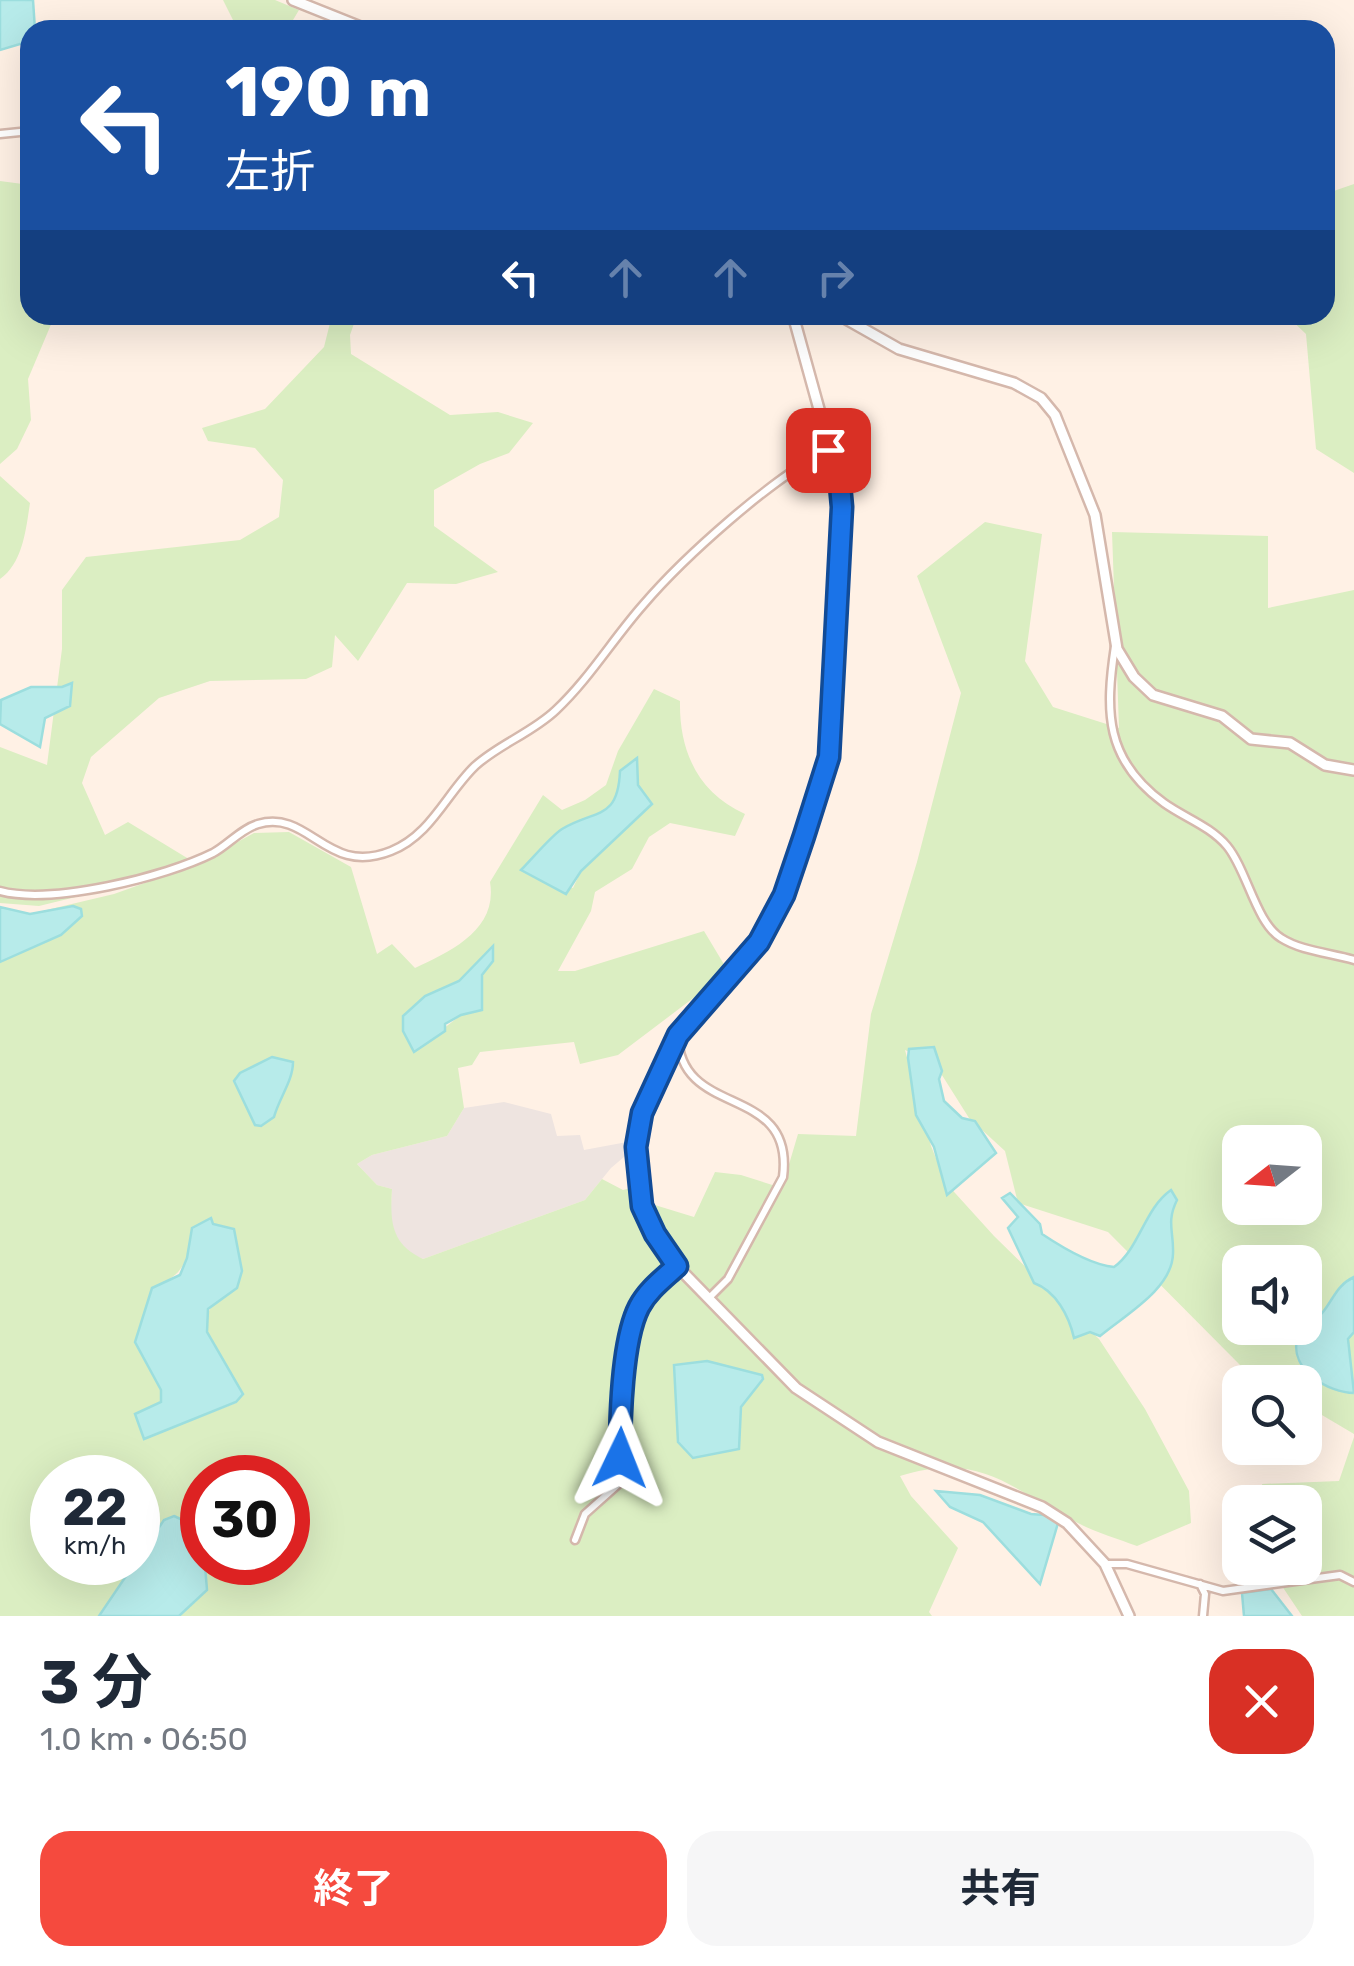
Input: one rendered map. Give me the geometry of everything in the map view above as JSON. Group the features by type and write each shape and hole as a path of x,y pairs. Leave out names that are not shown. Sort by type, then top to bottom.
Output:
{"street":[{"path":"293,0 343,20"},
{"path":"796,325 840,485 842,507 829,757 776,911 759,942 678,1035 649,1090 636,1147 642,1206 677,1266 796,1388 878,1442 1042,1507 1067,1523 1105,1564 1130,1616"},
{"path":"857,325 900,349 1014,383 1042,398 1055,414 1095,515 1116,645 1110,728 1127,764 1161,801 1224,843 1274,933 1296,946 1354,960"},
{"path":"0,891 27,896 124,884 213,853 258,824 284,822 343,857 362,860 400,848 437,816 465,776 485,757 553,713 684,560 796,470 828,450"},
{"path":"1116,645 1134,677 1153,695 1222,716 1251,739 1290,743 1325,765 1354,770"},
{"path":"678,1035 678,1056 688,1070 711,1092 756,1110 774,1130 785,1163 783,1177 728,1279 710,1298"},
{"path":"574,1540 586,1514 622,1481 620,1426 636,1312 647,1294 677,1266"},
{"path":"1105,1564 1126,1564 1222,1591 1340,1575 1354,1582"},
{"path":"1200,1583 1205,1594 1202,1616"}],"shaded area":[{"path":"504,1102 551,1114 557,1136 580,1135 584,1150 627,1142 631,1151 585,1200 423,1259 403,1250 390,1224 392,1189 377,1185 357,1164 372,1155 447,1136 464,1108"}],"green space":[{"path":"223,0 275,0 299,10 293,20 233,20"},
{"path":"0,181 20,184 20,325 51,325 28,379 31,420 17,449 0,464"},
{"path":"1354,184 1354,473 1316,449 1306,334 1297,325 1335,325 1335,191"},
{"path":"330,325 354,325 351,354 450,415 498,412 533,423 509,453 434,490 434,526 498,572 456,584 407,583 358,661 335,635 332,667 306,679 210,681 159,698 91,757 82,783 105,835 128,822 197,864 254,833 289,832 351,867 377,954 392,944 415,968 457,946 479,926 491,899 490,882 543,795 562,810 606,785 618,751 654,689 680,701 683,737 694,768 704,782 715,795 745,814 735,836 670,823 649,837 632,869 595,892 591,911 558,971 575,971 704,931 725,966 700,993 618,1055 580,1064 574,1042 480,1052 472,1065 458,1068 464,1108 447,1136 372,1155 357,1164 377,1185 392,1189 395,1231 404,1246 423,1259 585,1200 602,1179 623,1190 631,1188 636,1196 632,1198 694,1217 715,1172 741,1175 782,1188 798,1134 856,1136 871,1014 917,862 961,693 917,576 985,522 1042,534 1025,661 1053,707 1119,728 1112,532 1268,536 1268,608 1354,590 1354,1434 1322,1415 1322,1365 1240,1365 1108,1232 1018,1203 1005,1151 969,1118 935,1064 905,1050 931,1146 946,1183 1099,1339 1145,1409 1189,1491 1191,1523 1137,1546 1080,1524 991,1476 951,1468 900,1476 911,1496 958,1548 929,1612 932,1616 0,1616 0,921 114,894 170,874 39,906 0,903 0,747 47,765 62,649 62,590 86,557 240,540 279,517 283,480 255,448 208,441 202,428 265,409 324,347","holes":["637,759 638,785 651,805 581,871 573,888 522,870 558,832 603,811 615,798 620,771","493,948 493,961 482,975 482,1010 461,1015 425,1043 425,996 459,981","282,1061 292,1062 274,1117 256,1124 234,1081","192,1228 237,1288 213,1305 206,1323 207,1332 243,1394 236,1403 144,1439 135,1414 161,1401 161,1390 136,1341 152,1289 172,1278 182,1266"]},
{"path":"0,476 30,503 19,555 0,579"},
{"path":"1354,1437 1354,1616 1302,1616 1281,1585 1322,1585 1322,1485 1262,1484 1339,1481"}],"water":[{"path":"0,0 33,0 34,20 20,20 20,44 0,50"},
{"path":"72,683 70,706 45,718 40,747 0,724 1,700 31,687 62,687"},
{"path":"637,758 638,785 652,804 581,871 566,894 521,870 562,829 609,806 615,798 620,771"},
{"path":"73,906 81,909 82,916 61,935 0,962 0,907 30,914"},
{"path":"493,946 493,961 482,975 482,1010 445,1024 445,1031 414,1052 403,1031 403,1016 425,996 459,981"},
{"path":"934,1047 942,1071 939,1079 944,1101 962,1118 975,1121 996,1153 947,1195 934,1147 916,1115 908,1058 909,1049"},
{"path":"272,1057 293,1062 291,1076 274,1117 261,1126 255,1125 234,1081 240,1073"},
{"path":"1171,1190 1177,1200 1171,1221 1173,1254 1165,1279 1146,1300 1100,1336 1090,1332 1074,1338 1060,1305 1034,1283 1008,1228 1018,1217 1002,1198 1010,1193 1040,1224 1042,1234 1058,1244 1086,1259 1114,1267 1130,1250 1154,1207"},
{"path":"211,1218 213,1224 234,1229 242,1271 237,1288 208,1309 207,1332 243,1394 236,1402 144,1439 135,1414 161,1402 161,1390 135,1342 152,1288 180,1275 192,1228"},
{"path":"1354,1277 1354,1332 1348,1339 1354,1393 1322,1383 1322,1365 1302,1365 1296,1351 1297,1345 1322,1345 1322,1313"},
{"path":"707,1361 762,1375 763,1379 741,1407 739,1449 693,1458 678,1442 674,1365"},
{"path":"936,1491 980,1495 1058,1523 1040,1584 983,1522 950,1507"},
{"path":"174,1516 180,1519 180,1585 207,1585 207,1590 179,1616 99,1616 120,1585 160,1585 160,1526"},
{"path":"1271,1589 1292,1616 1244,1616 1242,1593"}],"route":[{"path":"620,1458 620,1426 636,1312 647,1294 677,1266 642,1206 636,1147 642,1113 649,1090 678,1035 759,942 784,895 829,757 842,507 840,485 828,450"}]}
